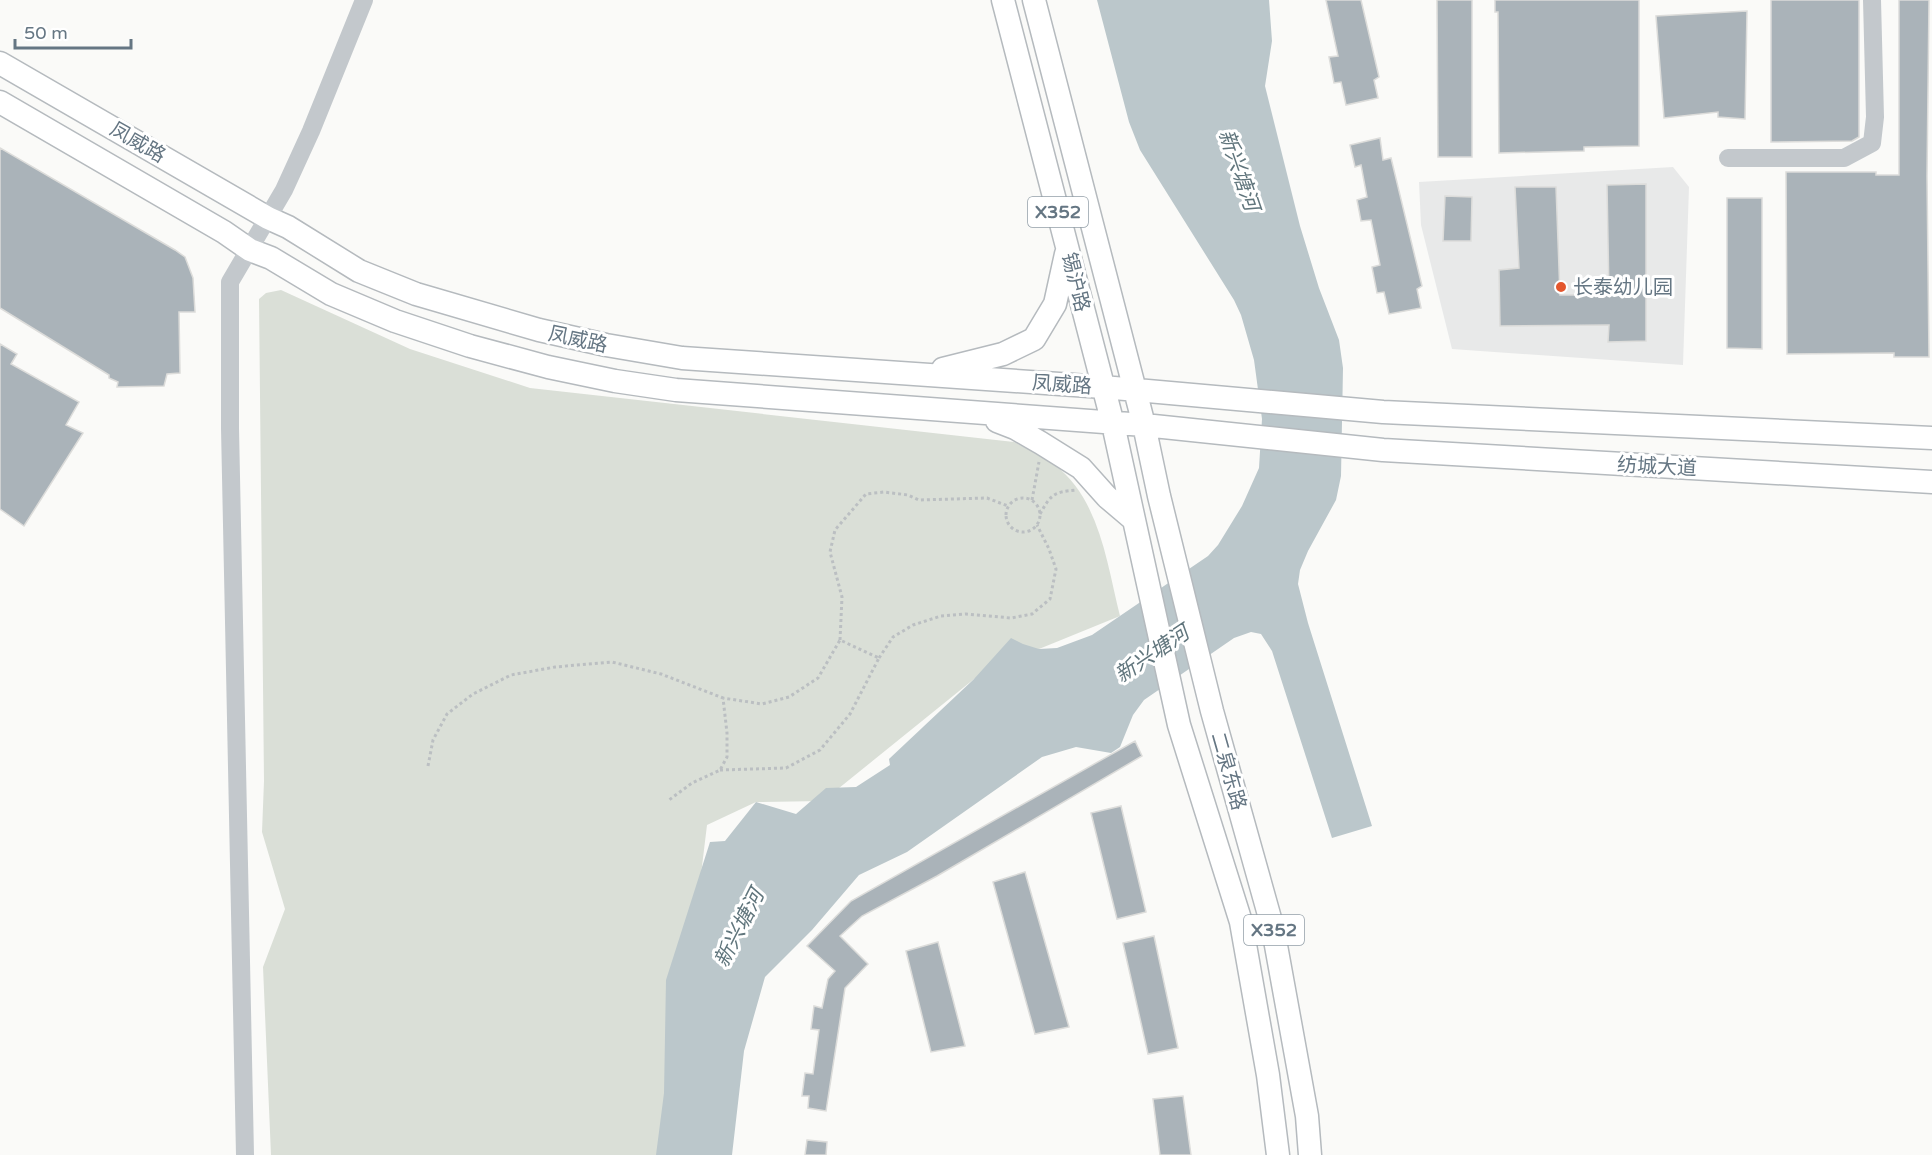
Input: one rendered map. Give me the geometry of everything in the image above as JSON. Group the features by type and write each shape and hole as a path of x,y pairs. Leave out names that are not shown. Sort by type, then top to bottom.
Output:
{"main road":[{"name":"锡沪路","path":"1003,0 1113,424"},
{"name":"锡沪路","path":"1034,0 1134,390"},
{"name":"凤威路","path":"0,63 268,218 288,227 359,271 416,294 539,330 681,358 1220,397"},
{"name":"凤威路","path":"0,102 224,232 250,250 271,258 331,294 395,321 470,345 559,369 615,381 676,390 1144,425 1222,434"},
{"path":"921,375 1004,354 1034,339 1055,304 1067,246"},
{"name":"二泉东路","path":"1134,390 1212,711 1274,928 1307,1116 1310,1155"},
{"name":"纺城大道","path":"1220,397 1383,412 1932,438"},
{"path":"978,413 1015,428 1081,468 1133,519"},
{"name":"二泉东路","path":"1113,424 1179,726 1241,922 1268,1076 1278,1155"},
{"name":"纺城大道","path":"1222,434 1383,450 1932,482"}],"street":[{"path":"245,1155 230,428 230,282 284,190 311,131 364,0"},
{"path":"1728,158 1844,158 1872,143 1875,117 1872,0"}],"path":[{"path":"1032,500 1041,443"},
{"path":"669,800 692,783 720,770 786,768 820,750 850,714 879,658 893,637 913,625 941,616 966,614 1011,618 1032,614 1050,599 1056,569 1037,525 1040,514 1048,500 1057,492 1098,487"},
{"path":"428,766 433,740 447,714 473,694 511,675 555,667 612,662 662,674 723,698 762,704 789,697 818,678 840,640 842,597 830,552 835,530 866,494 884,492 908,495 920,500 987,498 1008,506"},
{"path":"1037,525 1027,531 1016,530 1008,522 1006,511 1008,506 1017,499 1027,498 1036,504 1040,514"},
{"path":"840,640 879,658"},
{"path":"720,770 727,757 723,698"}],"shaded area":[{"name":"长泰幼儿园","path":"1673,167 1689,187 1683,365 1452,349 1421,225 1419,182"},
{"path":"281,290 410,349 530,388 1014,442 1055,465 1070,479 1092,514 1106,555 1120,616 974,679 823,801 756,802 707,825 667,1155 271,1155 263,967 285,909 262,832 264,781 259,299 266,293"}],"water":[{"name":"新兴塘河","path":"1097,0 1269,0 1272,41 1265,86 1300,226 1319,288 1339,340 1343,368 1341,476 1336,500 1308,551 1300,570 1298,584 1308,623 1372,826 1332,838 1272,651 1261,634 1251,632 1234,638 1144,700 1133,715 1120,747 1111,753 1076,747 1042,757 907,852 859,875 812,930 765,977 744,1051 732,1155 656,1155 664,1093 666,980 710,842 725,841 756,802 796,814 826,788 856,787 890,765 889,759 974,679 1011,638 1039,649 1057,648 1092,635 1208,556 1218,545 1242,506 1259,468 1262,419 1254,360 1241,315 1234,300 1140,150 1129,122"}],"building":[{"path":"1326,0 1361,0 1379,77 1374,80 1378,98 1346,105 1341,82 1334,83 1329,57 1338,56"},
{"path":"1437,0 1472,0 1472,157 1438,157"},
{"path":"1495,0 1639,0 1639,146 1584,147 1584,151 1499,153 1498,12 1495,12"},
{"path":"1771,0 1859,0 1859,137 1852,141 1771,142"},
{"path":"1899,0 1929,0 1927,176 1929,357 1894,357 1894,353 1787,354 1786,172 1876,172 1876,175 1899,175"},
{"path":"1747,11 1745,119 1718,117 1718,112 1664,118 1656,16"},
{"path":"1380,138 1383,160 1391,158 1422,286 1417,289 1421,308 1389,314 1384,292 1377,293 1372,267 1380,265 1371,220 1361,221 1357,200 1367,197 1361,165 1355,167 1350,145"},
{"path":"0,148 185,257 193,278 195,312 179,312 180,373 167,374 164,386 117,387 118,382 109,378 109,375 0,308"},
{"path":"1646,184 1646,341 1608,342 1609,325 1500,326 1499,270 1519,268 1515,187 1556,187 1560,295 1609,295 1607,185"},
{"path":"1445,196 1472,197 1471,241 1443,241"},
{"path":"1727,198 1762,198 1762,349 1727,348"},
{"path":"0,344 17,354 11,364 79,402 66,425 83,433 24,526 0,509"},
{"path":"1135,741 1142,756 937,876 862,916 840,936 868,964 845,988 826,1111 808,1108 809,1096 802,1096 805,1073 813,1074 819,1030 811,1029 814,1006 822,1008 828,979 835,971 807,946 851,901"},
{"path":"1121,806 1146,912 1117,919 1091,813"},
{"path":"1025,872 1069,1027 1035,1034 993,882"},
{"path":"1154,936 1178,1048 1148,1054 1123,943"},
{"path":"938,942 965,1046 931,1052 906,951"},
{"path":"1183,1096 1191,1155 1160,1155 1153,1099"},
{"path":"807,1140 827,1142 826,1155 805,1155"}],"place":[{"name":"长泰幼儿园","path":"1561,287"}]}
